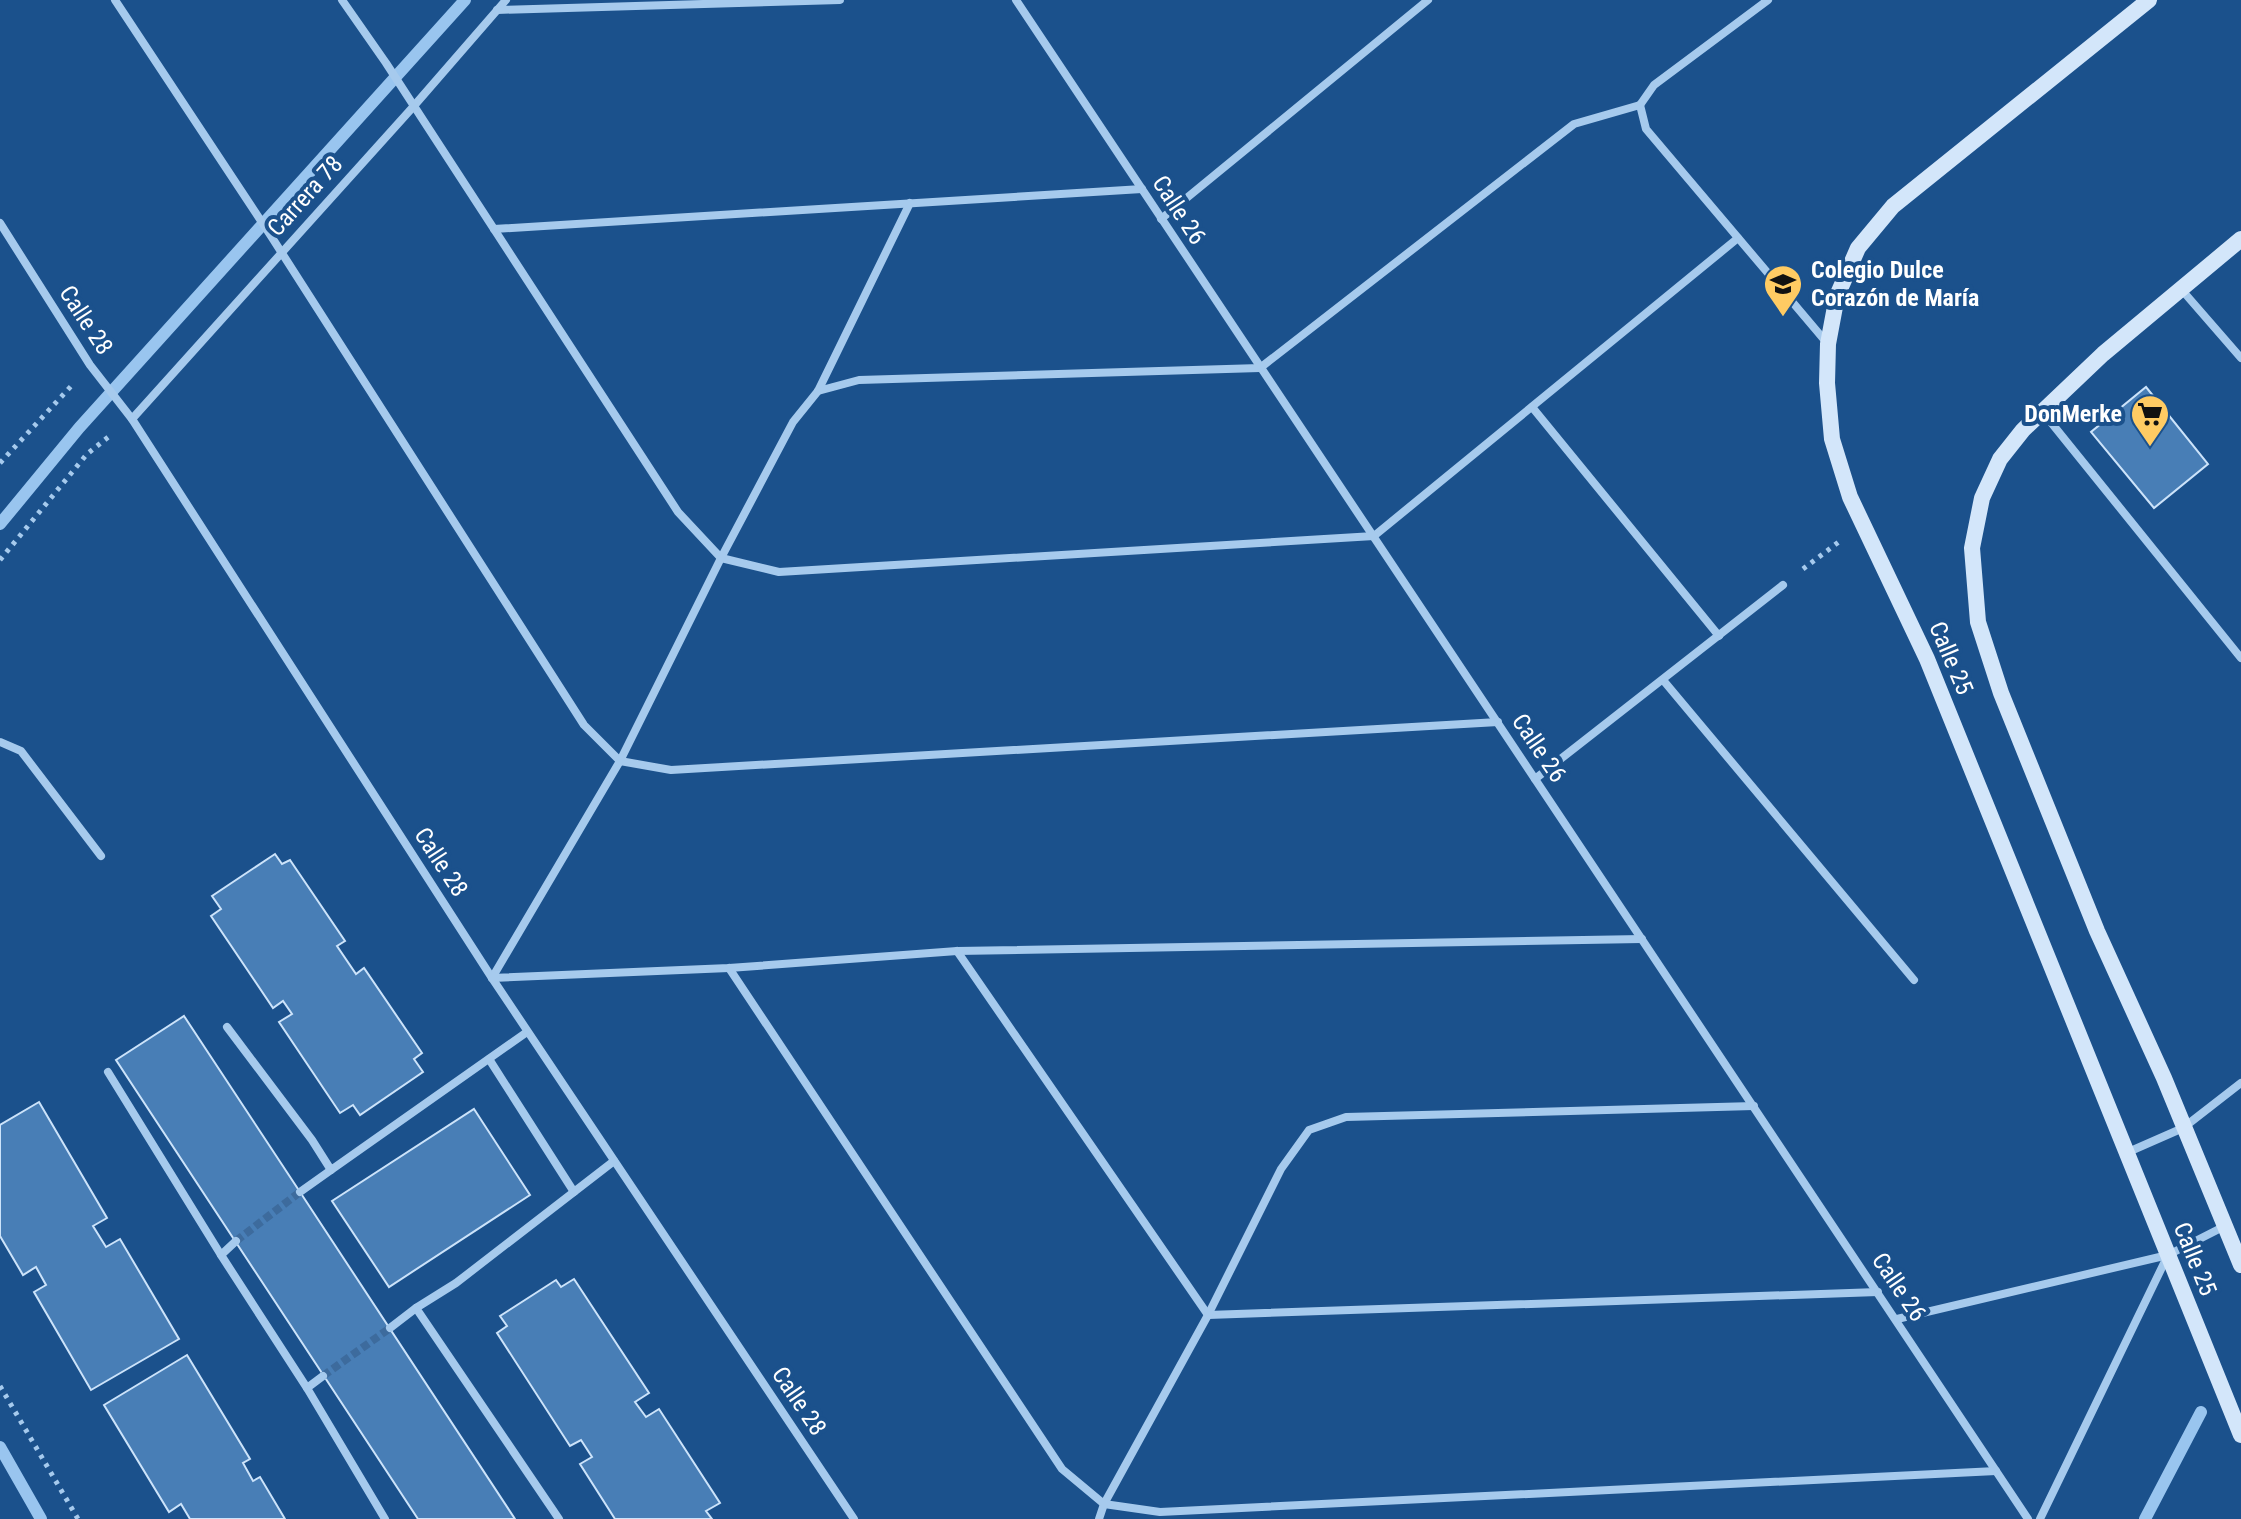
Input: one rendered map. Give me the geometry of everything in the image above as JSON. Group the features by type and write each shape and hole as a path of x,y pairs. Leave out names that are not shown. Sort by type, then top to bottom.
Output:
{"street":[{"path":"115,0 271,236 584,725 620,761 671,770 1498,722"},
{"path":"342,0 678,512 721,558 779,572 1374,536 1738,238"},
{"name":"Carrera 78","path":"132,419 506,0"},
{"path":"497,10 840,0"},
{"name":"Calle 26","path":"1016,0 2028,1519"},
{"path":"1161,219 1428,0"},
{"path":"818,391 859,380 1260,368 1574,124 1640,105 1654,85 1768,0"},
{"name":"Calle 25","path":"2149,0 1893,206 1858,248 1837,296 1828,344 1827,383 1832,439 1850,497 1927,659 2241,1435"},
{"path":"1640,105 1646,129 1828,344"},
{"path":"494,229 1142,189"},
{"path":"492,978 620,761 793,422 818,391 910,203"},
{"name":"Calle 28","path":"0,223 90,365 132,419 527,1032 854,1519"},
{"name":"Calle 25","path":"2241,239 2041,410 2000,459 1982,498 1972,548 1978,622 2001,693 2097,931 2164,1078 2241,1265"},
{"path":"2181,288 2241,358"},
{"path":"1532,407 1719,636"},
{"path":"2041,410 2241,658"},
{"path":"1535,779 1783,585"},
{"path":"1663,680 1914,980"},
{"path":"0,742 21,751 101,856"},
{"path":"492,978 729,968 957,951 1642,939"},
{"path":"957,951 1208,1315"},
{"path":"729,968 1062,1469 1104,1504 1160,1512 1996,1471"},
{"path":"227,1027 331,1170"},
{"path":"300,1192 527,1032"},
{"path":"489,1059 574,1192"},
{"path":"108,1072 307,1388 385,1519"},
{"path":"2126,1153 2183,1128 2241,1083"},
{"path":"1099,1519 1104,1504 1208,1315 1281,1169 1309,1130 1346,1117 1754,1106"},
{"path":"390,1328 456,1283 614,1161"},
{"path":"1897,1319 2168,1255 2225,1226"},
{"path":"221,1255 236,1241"},
{"path":"2040,1519 2168,1255"},
{"path":"1208,1315 1878,1292"},
{"path":"416,1308 559,1519"},
{"path":"307,1388 323,1376"}],"path":[{"path":"0,463 90,365"},
{"path":"0,560 87,454 132,419"},
{"path":"1783,585 1862,524"},
{"path":"0,1386 78,1519"}],"building":[{"name":"DonMerke","path":"2146,387 2208,464 2154,508 2091,432"},
{"path":"275,854 282,864 290,860 345,941 337,946 356,974 364,968 422,1053 414,1059 423,1072 360,1115 353,1105 340,1113 279,1022 292,1014 283,1001 273,1008 211,916 221,909 212,896"},
{"path":"184,1016 515,1519 418,1519 116,1060"},
{"path":"39,1102 107,1218 93,1226 106,1247 120,1239 179,1339 91,1390 34,1292 46,1285 36,1267 23,1275 0,1236 0,1125"},
{"path":"474,1109 530,1195 389,1287 332,1201"},
{"path":"574,1279 649,1393 635,1402 646,1417 659,1409 720,1503 706,1511 712,1519 615,1519 580,1464 592,1457 581,1440 570,1446 497,1333 507,1326 500,1316 556,1280 561,1287"},
{"path":"187,1355 250,1459 243,1463 253,1481 260,1477 285,1519 190,1519 181,1504 169,1512 104,1405"}],"waterway":[{"path":"0,524 79,428 465,0"},
{"path":"2145,1519 2201,1412"},
{"path":"0,1447 41,1519"}],"tunnel":[{"path":"236,1241 300,1192"},
{"path":"323,1376 390,1328"}],"place":[{"name":"Colegio Dulce Corazón de María","path":"1783,318"},
{"name":"DonMerke","path":"2150,448"}]}
